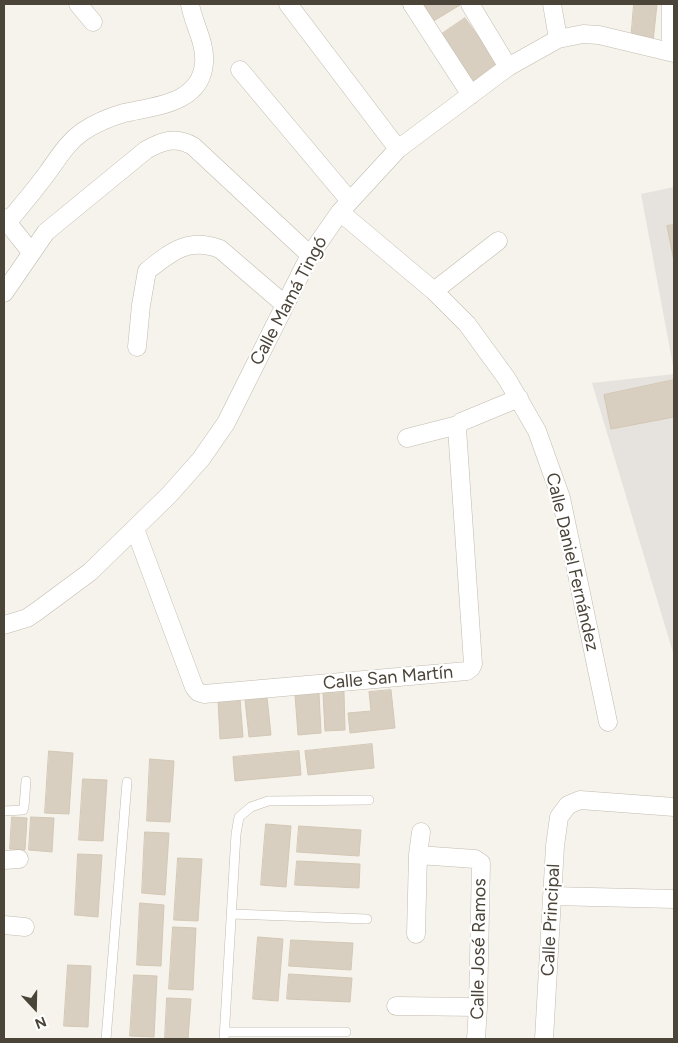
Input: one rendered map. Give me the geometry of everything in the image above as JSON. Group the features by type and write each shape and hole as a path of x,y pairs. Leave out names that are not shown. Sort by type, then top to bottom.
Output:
{"street":[{"path":"78,4 93,22"},
{"path":"31,252 12,242 5,221 48,172 64,148 83,131 122,114 177,101 190,92 202,73 204,62 203,49 190,4"},
{"path":"288,4 398,149"},
{"path":"412,4 471,95"},
{"path":"470,4 508,67"},
{"path":"552,4 558,39"},
{"path":"670,4 673,52"},
{"name":"Calle Mamá Tingó","path":"4,625 27,618 90,572 170,495 201,459 226,423 310,255 345,207 398,149 508,67 558,39 583,34 599,35 673,52"},
{"name":"Calle Daniel Fernández","path":"240,70 345,207 467,324 519,398 542,444 561,498 608,722"},
{"path":"4,293 46,232 146,150 170,139 183,140 193,146 310,255"},
{"path":"434,291 498,240"},
{"path":"137,347 147,271 171,252 184,246 209,245 220,249 284,304"},
{"path":"407,438 458,425 460,422 519,398"},
{"name":"Calle San Martín","path":"135,529 194,687 198,692 204,694 467,671 473,664 458,425"},
{"name":"Calle Principal","path":"544,1039 555,846 559,817 568,805 580,800 674,807"},
{"path":"416,934 418,855 421,832"},
{"name":"Calle José Ramos","path":"418,855 475,858 481,863 476,1039"},
{"path":"552,896 674,898"},
{"path":"4,925 25,927"},
{"path":"396,1006 478,1007"}],"lane":[{"path":"4,811 23,810 26,781"},
{"path":"106,1039 127,782"},
{"path":"346,1032 224,1035 238,825 239,817 251,807 268,801 369,800"},
{"path":"232,914 368,919"}],"shaded area":[{"path":"674,187 674,371 641,194"},
{"path":"674,374 674,656 592,383"}],"building":[{"path":"421,4 460,4 460,5 432,22"},
{"path":"634,4 657,4 653,42 631,41"},
{"path":"465,18 498,64 469,84 436,38"},
{"path":"674,225 674,261 667,226"},
{"path":"674,380 674,417 611,429 604,395"},
{"path":"391,690 395,728 350,733 348,713 371,711 369,692"},
{"path":"344,692 345,730 325,731 323,693"},
{"path":"319,693 321,733 298,735 295,695"},
{"path":"267,697 271,735 249,737 245,700"},
{"path":"240,699 243,737 220,739 218,700"},
{"path":"372,744 374,768 308,775 305,751"},
{"path":"49,751 73,753 69,814 45,813"},
{"path":"299,751 301,775 235,781 233,757"},
{"path":"150,759 174,761 170,822 147,821"},
{"path":"83,779 107,780 103,841 79,840"},
{"path":"12,817 27,818 25,850 10,849"},
{"path":"31,817 54,818 52,852 29,850"},
{"path":"266,824 291,826 286,887 261,885"},
{"path":"299,826 361,830 359,856 297,852"},
{"path":"145,832 169,833 165,895 142,893"},
{"path":"78,854 102,855 98,917 75,915"},
{"path":"178,858 202,859 198,921 174,920"},
{"path":"297,861 360,864 359,888 295,885"},
{"path":"140,903 164,905 161,966 137,965"},
{"path":"173,927 196,928 193,990 169,989"},
{"path":"258,937 283,939 278,1001 253,999"},
{"path":"291,940 353,943 351,970 289,966"},
{"path":"68,965 91,966 88,1027 64,1026"},
{"path":"289,974 352,978 350,1002 287,999"},
{"path":"134,975 157,976 154,1037 130,1036"},
{"path":"167,998 191,999 188,1039 165,1039"}]}
